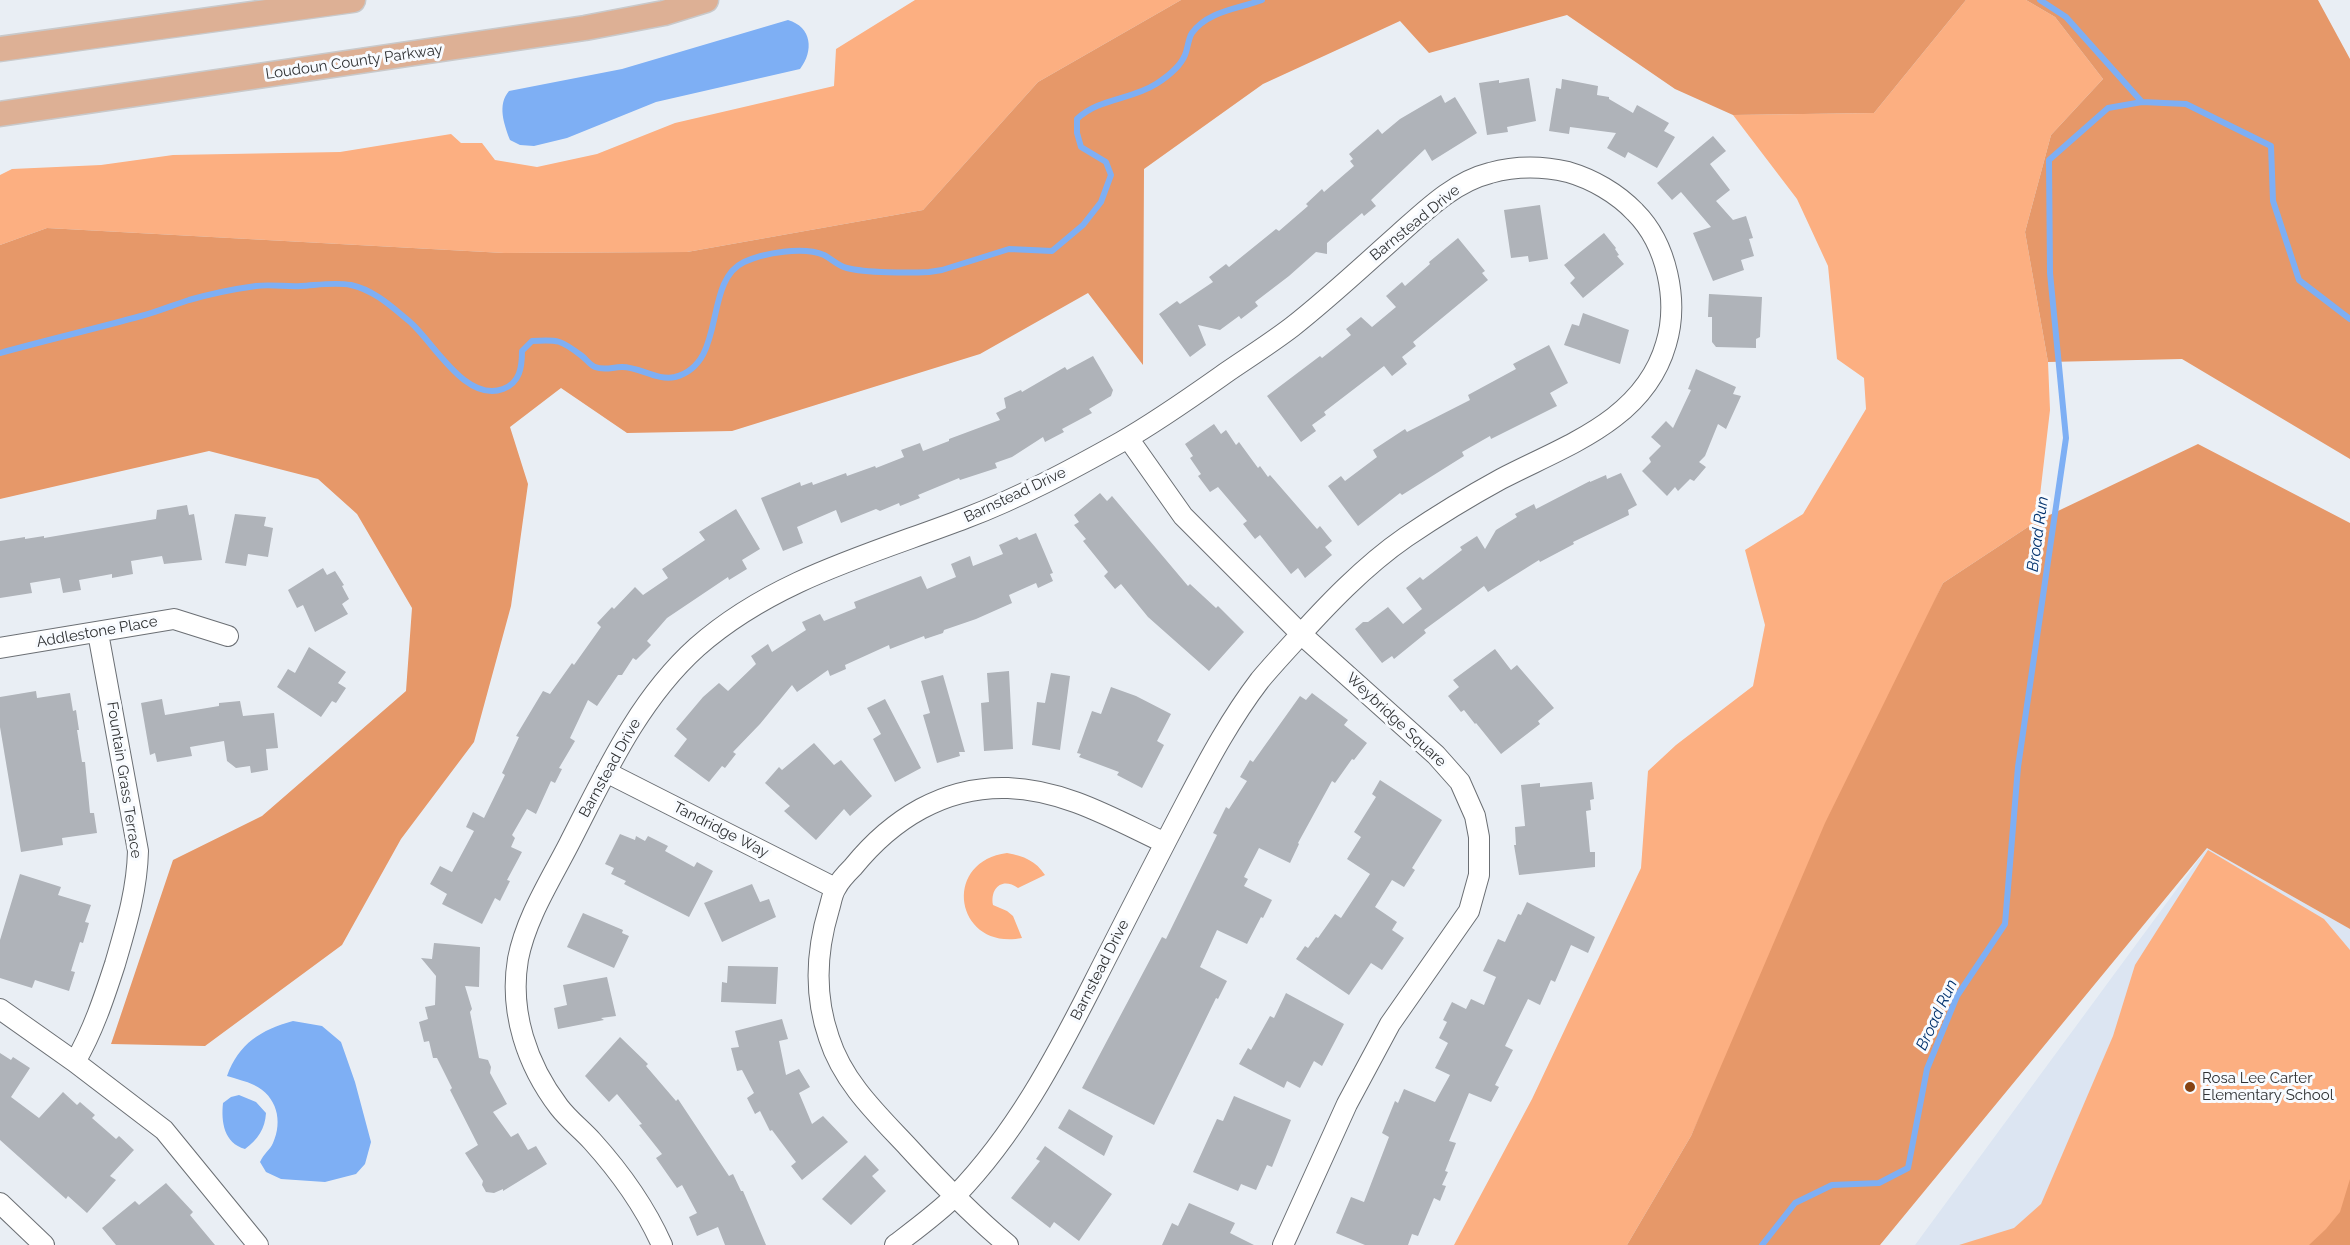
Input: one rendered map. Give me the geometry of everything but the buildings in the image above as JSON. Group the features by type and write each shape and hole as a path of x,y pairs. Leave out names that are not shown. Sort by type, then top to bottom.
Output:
{"main road":[{"path":"0,49 353,0"},
{"name":"Loudoun County Parkway","path":"0,114 585,28 664,13 706,0"}],"street":[{"name":"Barnstead Drive","path":"662,1245 643,1207 624,1180 588,1136 565,1115 535,1071 523,1040 516,989 518,961 528,923 631,727 674,670 727,623 762,600 809,576 976,514 1042,484 1128,438 1294,326 1425,210 1461,184 1487,173 1522,167 1552,169 1579,175 1608,190 1636,213 1647,226 1665,268 1671,317 1666,344 1657,368 1641,393 1618,418 1485,488 1396,544 1352,582 1301,633 1260,680 1219,740 1044,1078 1003,1139 954,1197 895,1245"},
{"name":"Weybridge Square","path":"1128,438 1183,516 1301,633 1436,754 1460,782 1475,816 1479,837 1479,875 1468,911 1390,1024 1347,1104 1283,1245"},
{"name":"Addlestone Place","path":"0,648 174,619 228,636"},
{"name":"Fountain Grass Terrace","path":"75,1062 87,1041 104,998 134,899 138,876 138,851 98,633"},
{"name":"Tandridge Way","path":"606,772 836,888"},
{"path":"1008,1245 954,1197 863,1098 844,1073 829,1039 818,988 818,962 824,928 836,888 877,839 909,814 944,798 973,790 1008,788 1043,791 1077,802 1165,843"},
{"path":"0,1009 75,1062 164,1130 258,1245"},
{"path":"0,1203 44,1245"}],"shaded area":[{"path":"915,0 1181,0 1038,82 923,210 687,252 504,253 47,228 0,245 0,175 12,169 101,165 173,155 340,152 451,134 461,143 482,143 495,160 537,167 597,154 675,123 834,86 836,49"},
{"path":"1181,0 1966,0 1874,113 1733,115 1675,89 1567,15 1429,53 1400,21 1263,84 1144,169 1143,365 1088,293 980,354 732,431 627,433 561,388 510,427 528,484 511,606 474,742 401,839 342,945 205,1046 111,1044 173,860 262,816 406,691 412,608 357,514 318,479 209,451 0,499 0,245 47,228 504,253 687,252 923,210 1038,82"},
{"path":"1966,0 2026,0 2055,17 2103,79 2051,135 2025,232 2048,362 2050,410 2037,521 1943,583 1691,1136 1627,1245 1454,1245 1532,1099 1641,868 1648,771 1676,745 1753,686 1765,625 1745,550 1803,514 1866,409 1864,378 1837,359 1828,266 1797,199 1733,115 1874,113"},
{"path":"2026,0 2318,0 2350,59 2350,459 2182,359 2048,362 2025,232 2051,135 2103,79 2055,17"},
{"path":"2198,444 2350,523 2350,929 2207,848 1880,1245 1627,1245 1691,1136 1825,823 1943,583 2037,521"},
{"name":"Rosa Lee Carter Elementary School","path":"2207,848 2350,929 2350,1245 1915,1245"},
{"name":"Rosa Lee Carter Elementary School","path":"2208,850 2324,919 2350,950 2350,1245 1959,1245 2014,1228 2041,1204 2113,1036 2135,965"},
{"path":"1007,853 1029,860 1045,875 1018,888 1007,883 1003,884 994,893 993,905 1013,916 1022,938 1000,938 982,931 971,919 965,904 965,887 972,872 986,860"},
{"path":"2350,1179 2350,1245 2309,1245 2340,1212"}],"water":[{"path":"788,20 802,28 808,40 807,55 800,69 656,102 567,138 534,146 520,145 510,140 502,108 509,91 622,69"},
{"path":"293,1021 322,1026 341,1042 355,1082 371,1142 365,1164 356,1174 325,1182 281,1179 266,1172 260,1162 276,1135 277,1118 273,1102 262,1090 227,1076 238,1055 252,1040 271,1029"},
{"path":"239,1095 256,1102 266,1113 260,1133 245,1149 228,1137 223,1117 223,1103"}],"waterway":[{"path":"0,353 222,292 262,285 339,284 359,287 382,300 409,321 463,379 476,387 489,391 503,389 513,383 519,374 522,351 532,341 548,340 564,344 595,367 629,368 662,377 675,377 691,369 702,356 709,340 723,286 731,272 752,259 773,253 805,251 824,255 841,266 855,270 929,272 1009,249 1052,251 1083,225 1101,202 1111,175 1106,162 1081,147 1077,133 1077,119 1095,107 1146,89 1164,78 1180,64 1192,33 1206,20 1262,0"},
{"path":"2040,0 2066,17 2142,102"},
{"name":"Broad Run","path":"1762,1245 1795,1203 1832,1185 1879,1183 1908,1168 1927,1069 1957,996 2005,924 2018,767 2066,438 2050,273 2049,160 2108,108 2142,102 2186,104 2271,146 2273,201 2299,280 2350,319"}],"place":[{"name":"Rosa Lee Carter Elementary School","path":"2190,1087"}]}
